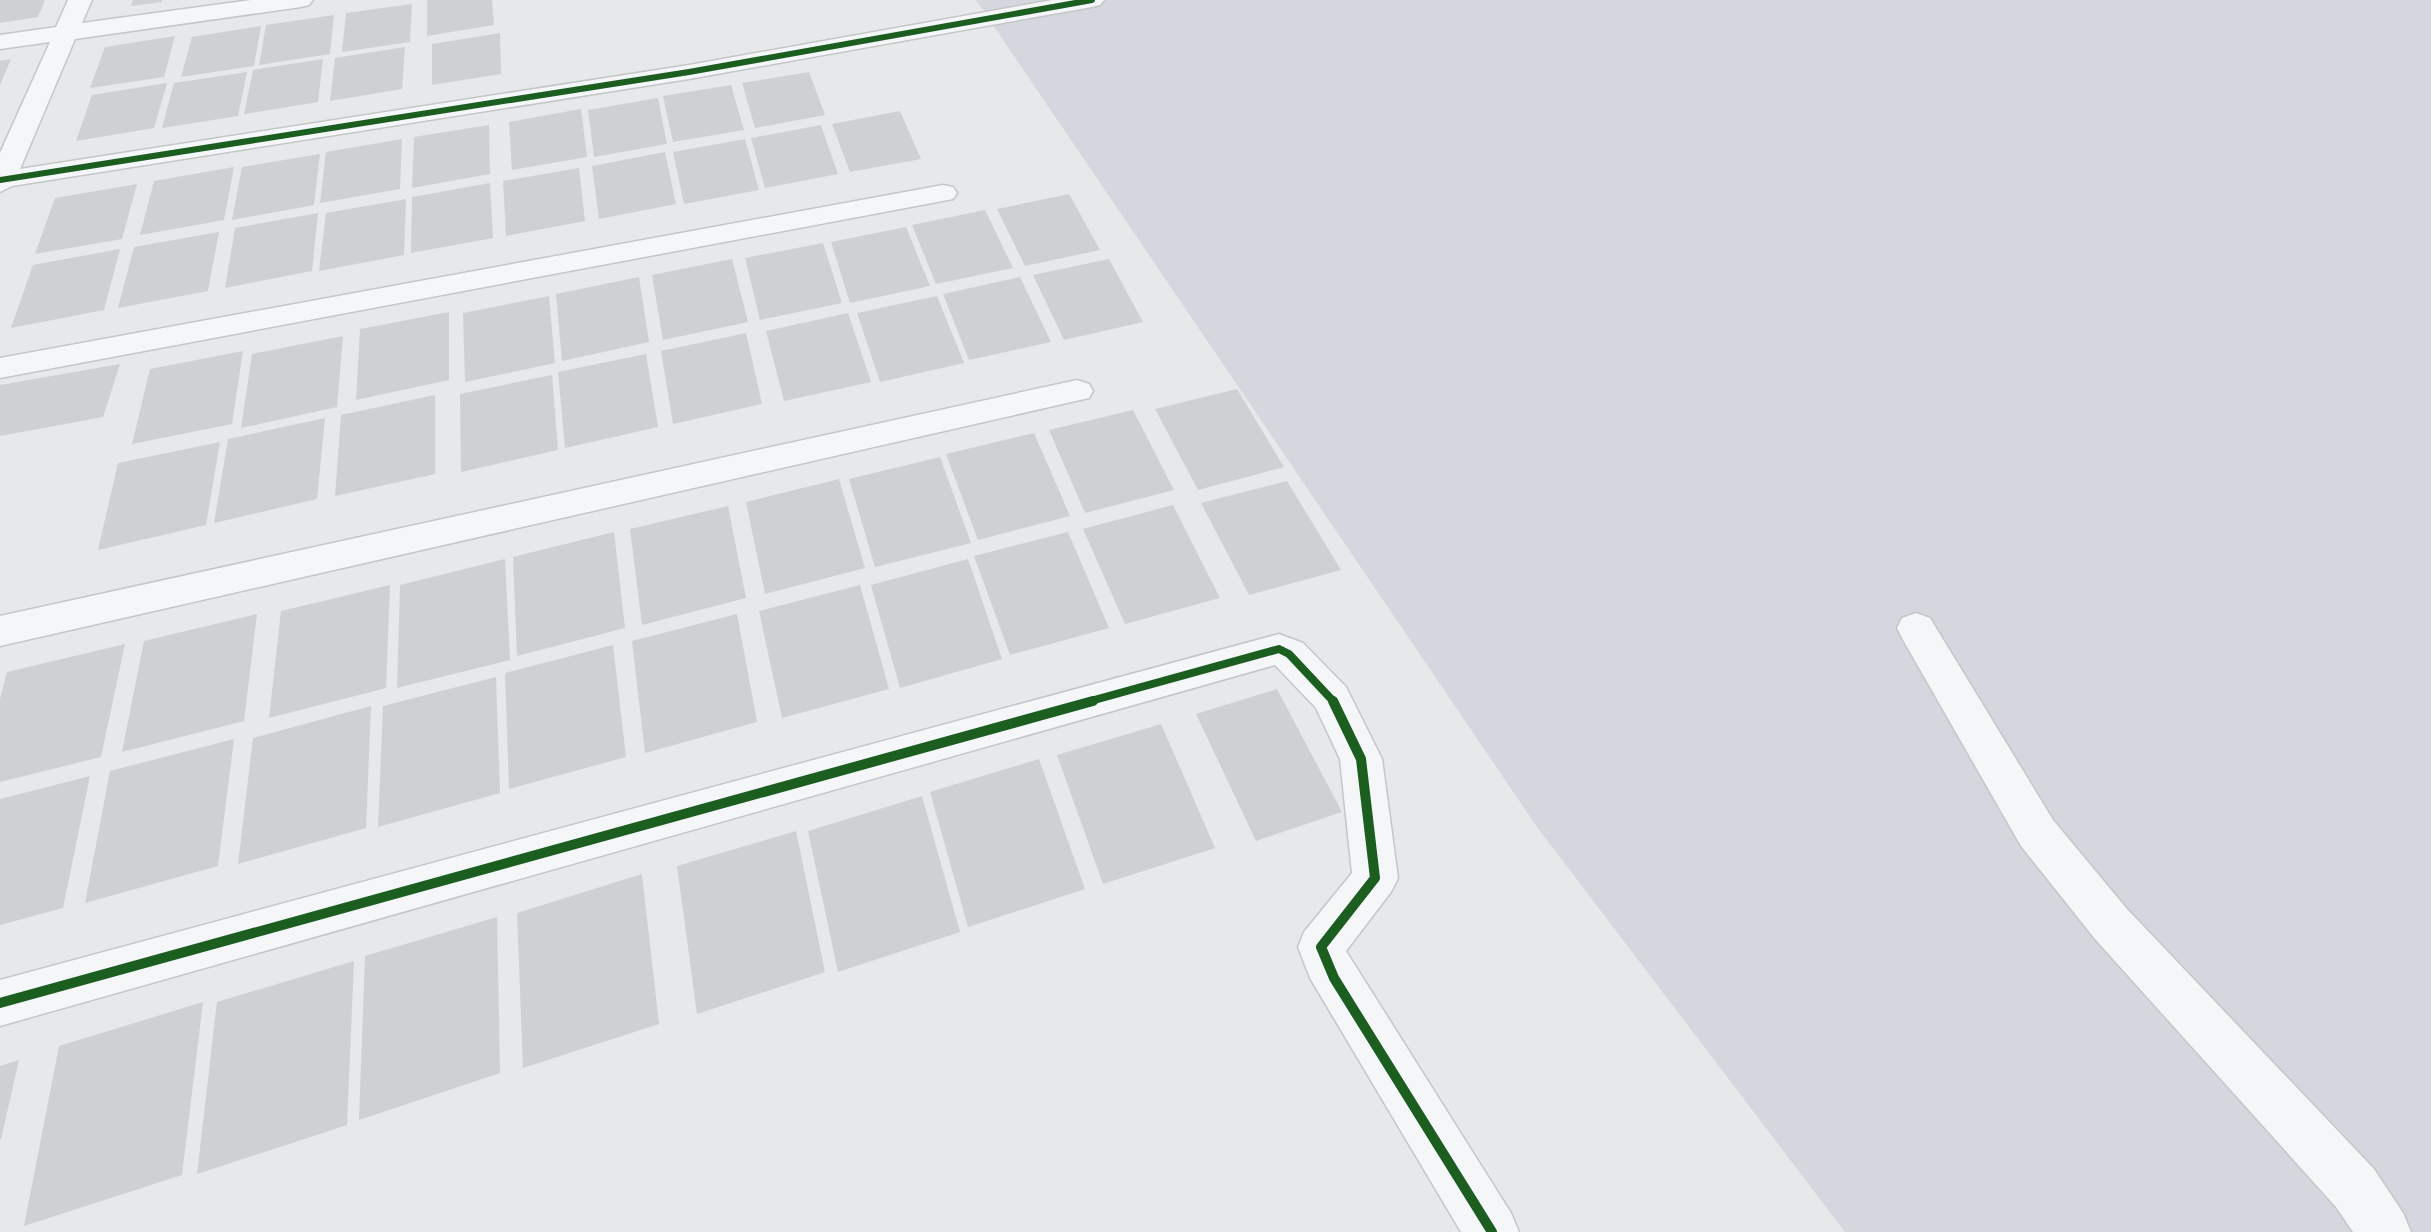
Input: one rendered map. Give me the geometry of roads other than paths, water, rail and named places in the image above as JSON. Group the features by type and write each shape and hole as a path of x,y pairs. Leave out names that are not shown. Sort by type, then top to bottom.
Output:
{"street":[{"path":"1,181 80,0"},
{"path":"0,42 301,0"},
{"path":"1,181 689,72 1092,0"},
{"path":"0,368 943,193"},
{"path":"0,631 1077,391"},
{"path":"1916,628 2037,833 2111,924 2355,1188 2384,1232"},
{"path":"0,1003 1279,649 1289,654 1332,698 1361,759 1375,878 1321,947 1341,989 1492,1232"}]}
